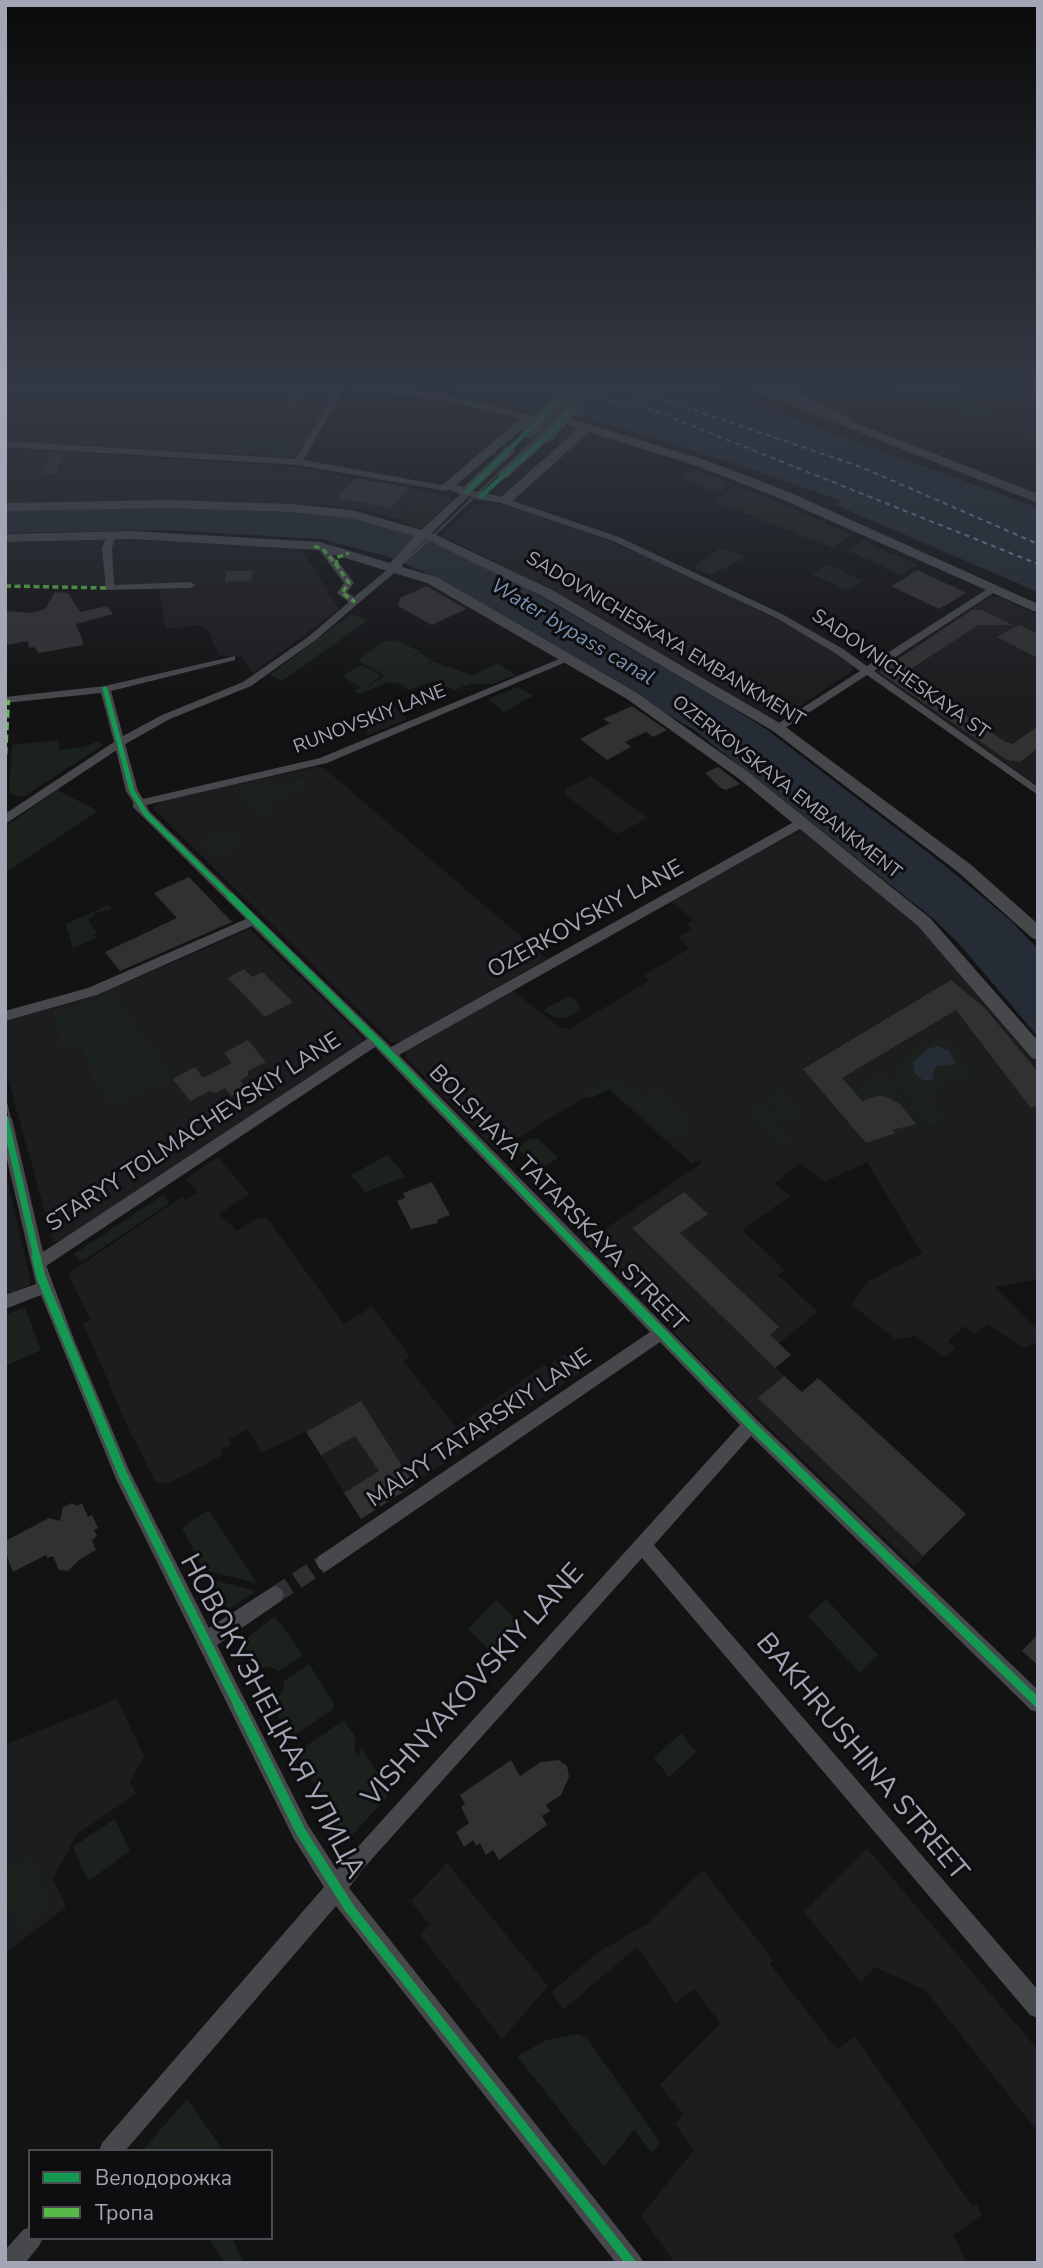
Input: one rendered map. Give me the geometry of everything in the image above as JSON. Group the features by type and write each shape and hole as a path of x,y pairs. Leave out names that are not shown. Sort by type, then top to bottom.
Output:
{"main road":[{"path":"453,489 504,501 516,489"},
{"path":"474,494 479,489"},
{"path":"474,494 480,489"},
{"path":"768,489 1038,609"},
{"path":"1017,489 1038,497"},
{"path":"1018,489 1038,497"}],"street":[{"path":"5,819 118,744 166,717 247,684 311,639 400,564 474,494"},
{"name":"SADOVNICHESKAYA ST","path":"504,501 567,520 660,558 807,631 1038,792"},
{"name":"SADOVNICHESKAYA EMBANKMENT","path":"5,507 191,504 291,508 352,514 430,537 496,564 778,728 964,868 1038,933"},
{"path":"112,535 107,548 109,588 190,585"},
{"name":"OZERKOVSKAYA EMBANKMENT","path":"5,538 112,535 314,546 400,564 442,585 665,718 803,822 924,922 1038,1053"},
{"path":"314,546 323,549 337,566 349,583 342,593 355,602"},
{"path":"337,566 336,558 349,553"},
{"path":"778,728 995,589"},
{"path":"5,700 105,689 231,658"},
{"name":"RUNOVSKIY LANE","path":"137,804 323,761 568,659"},
{"name":"BOLSHAYA TATARSKAYA STREET","path":"105,689 118,744 137,804 376,1040 751,1425 1038,1703"},
{"name":"OZERKOVSKIY LANE","path":"390,1055 803,822"},
{"path":"5,1016 92,992 255,920"},
{"name":"STARYY TOLMACHEVSKIY LANE","path":"38,1263 376,1040"},
{"name":"НОВОКУЗНЕЦКАЯ УЛИЦА","path":"5,1119 45,1287 115,1458 301,1832 335,1889 631,2263"},
{"path":"5,1302 45,1287"},
{"name":"MALYY TATARSKIY LANE","path":"325,1562 661,1333"},
{"name":"VISHNYAKOVSKIY LANE","path":"112,2149 355,1863 751,1425"},
{"name":"BAKHRUSHINA STREET","path":"643,1545 1038,2007"},
{"path":"205,1642 275,1595"},
{"path":"9,2263 29,2240"}],"shaded area":[{"path":"5,489 414,489 431,492 405,520 358,509 315,504 311,508 5,505"},
{"path":"5,489 10,493 50,491 55,494 50,502 5,503"},
{"path":"733,489 745,489 852,535 832,548 714,501"},
{"path":"431,492 453,499 423,527 415,528 402,521"},
{"path":"488,503 532,512 678,570 803,633 852,665 853,670 782,719 774,720 551,591 442,535 474,505"},
{"path":"98,538 300,548 339,609 253,673 241,657 218,655 210,633 199,625 166,629 158,589 189,588 190,584 102,587 5,584 5,540"},
{"path":"863,541 918,565 901,575 847,550"},
{"path":"721,548 746,557 711,575 693,567"},
{"path":"828,564 863,581 846,590 812,574"},
{"path":"990,597 1000,597 1038,615 1038,786 876,672"},
{"path":"351,614 368,620 282,681 270,675"},
{"path":"396,640 419,651 413,657 420,653 433,660 427,664 434,662 473,676 497,663 515,675 493,684 469,684 455,690 433,682 408,690 401,684 389,682 360,694 353,690 361,688 342,676 362,665 381,676 365,688 383,677 383,674 358,661 384,641"},
{"path":"518,687 533,696 504,712 488,699"},
{"path":"391,703 407,719 368,735 358,712"},
{"path":"59,740 59,750 83,747 99,741 103,745 23,797 9,794 12,745"},
{"path":"315,767 324,768 547,959 403,1041 391,1042 153,808 161,801"},
{"path":"590,776 648,818 617,834 564,794 567,788"},
{"path":"302,779 310,782 309,787 271,803 274,812 268,817 260,816 236,795 234,788 268,781 272,786"},
{"path":"57,790 98,811 5,873 5,827"},
{"path":"802,829 904,909 967,975 1038,1062 1038,1279 995,1287 1038,1331 1038,1342 1024,1348 987,1324 974,1334 965,1326 948,1341 955,1349 944,1358 916,1336 895,1339 851,1304 869,1281 922,1253 867,1162 824,1182 800,1163 775,1183 790,1196 742,1230 785,1270 778,1275 818,1312 779,1343 791,1355 776,1368 802,1392 818,1378 966,1514 914,1566 737,1397 586,1242 702,1163 699,1160 692,1164 604,1085 497,1151 406,1058 407,1050 512,990 560,1028 569,1029 649,981 643,976 690,948 678,937 692,929 687,924 694,920 670,901"},
{"path":"231,833 245,844 213,858 200,841 210,834"},
{"path":"109,905 112,909 93,914 88,920 97,933 94,935 96,938 73,948 66,924"},
{"path":"250,929 362,1037 362,1042 62,1240 53,1242 6,1071 5,1021 95,996"},
{"path":"113,993 169,1070 166,1073 172,1081 109,1107 100,1088 97,1089 82,1044 62,1049 54,1013"},
{"path":"569,996 578,1003 580,1010 567,1018 554,1017 543,1010"},
{"path":"931,1041 941,1041 953,1046 973,1076 950,1079 940,1086 933,1100 940,1115 944,1114 948,1121 927,1125 897,1080 896,1068 907,1054"},
{"path":"882,1075 889,1080 921,1126 896,1133 892,1130 900,1104 880,1095 862,1101 855,1093 873,1077"},
{"path":"607,1079 618,1079 642,1097 660,1089 692,1126 681,1138 669,1139 612,1087 592,1098 583,1096"},
{"path":"782,1090 801,1114 785,1121 765,1097"},
{"path":"763,1104 789,1140 781,1146 745,1110"},
{"path":"531,1138 539,1139 558,1158 538,1171 516,1147"},
{"path":"388,1155 406,1177 365,1192 351,1175"},
{"path":"218,1157 249,1194 219,1214 237,1231 256,1219 267,1218 344,1324 372,1307 410,1356 403,1361 456,1427 544,1365 547,1367 566,1354 581,1372 361,1519 306,1432 261,1453 248,1429 229,1439 231,1445 221,1451 223,1455 167,1484 155,1482 131,1435 83,1323 91,1320 68,1274 182,1197 186,1200 198,1192 185,1179"},
{"path":"5,1171 31,1281 28,1286 5,1295"},
{"path":"163,1195 170,1203 81,1262 74,1254"},
{"path":"25,1307 41,1350 5,1366 5,1315"},
{"path":"206,1511 210,1512 257,1583 204,1570 182,1528"},
{"path":"209,1579 256,1591 228,1610"},
{"path":"826,1599 878,1655 860,1673 808,1616"},
{"path":"496,1600 521,1624 493,1654 468,1629"},
{"path":"275,1616 303,1655 279,1671 268,1666 259,1668 255,1662 252,1664 241,1643"},
{"path":"309,1664 335,1705 332,1710 289,1738 275,1710 279,1708 275,1701 282,1693 284,1681"},
{"path":"117,1699 144,1756 130,1782 136,1794 77,1834 53,1879 66,1907 5,1953 5,1745"},
{"path":"344,1720 356,1738 354,1750 359,1756 361,1747 388,1789 387,1797 346,1842 347,1830 342,1826 340,1832 299,1755 300,1750"},
{"path":"681,1733 696,1752 669,1777 654,1758"},
{"path":"115,1819 130,1851 88,1881 73,1847"},
{"path":"867,1848 1038,2050 1038,2132 925,1990 875,1967 861,1982 804,1912"},
{"path":"29,1855 52,1905 20,1929 5,1896 5,1872"},
{"path":"447,1863 548,1986 502,2039 420,1935 429,1925 411,1901"},
{"path":"703,1870 773,1960 770,1964 830,2041 839,2049 855,2036 972,2206 977,2204 982,2215 953,2235 967,2263 675,2263 641,2216 694,2150 675,2124 683,2115 660,2085 720,2023 694,1989 676,2003 637,1947 563,2010 552,1992 597,1953 647,1924"},
{"path":"576,2034 586,2037 660,2142 652,2153 634,2130 604,2167 517,2056 547,2040"},
{"path":"187,2099 223,2149 144,2149"},
{"path":"209,2240 233,2240 244,2263 225,2263"}],"water":[{"path":"807,489 985,489 1038,508 1038,592 836,505 841,501"},
{"name":"Water bypass canal","path":"187,507 349,516 416,535 497,571 725,703 766,729 943,864 1010,920 1038,949 1038,1037 962,947 935,920 694,730 443,580 389,557 321,539 168,530 5,533 5,510"},
{"path":"937,1046 949,1050 956,1064 938,1066 934,1069 933,1080 923,1080 915,1074 913,1063 926,1050"}],"building":[{"path":"346,489 407,489 390,508 337,498"},
{"path":"918,570 966,593 939,609 891,586"},
{"path":"226,571 253,571 251,581 225,582"},
{"path":"427,586 466,609 432,625 398,606 400,598"},
{"path":"55,592 68,593 80,612 107,606 113,614 76,624 84,645 39,653 34,647 29,648 28,641 5,645 5,611 31,613 45,609"},
{"path":"972,610 982,610 1013,625 978,625 903,674 1006,742 1013,744 1038,726 1038,748 1020,762 1007,760 879,672"},
{"path":"1019,625 1038,634 1038,658 997,637"},
{"path":"632,706 667,730 653,737 646,732 625,742 631,747 607,760 580,739 610,723 603,719"},
{"path":"718,767 740,784 726,790 721,788 705,773"},
{"path":"189,877 232,922 120,971 105,952 177,918 154,893"},
{"path":"244,969 252,977 262,972 293,1002 265,1017 228,978"},
{"path":"951,980 985,1008 1038,1072 1038,1106 1031,1108 956,1010 842,1078 862,1101 880,1095 889,1098 900,1104 916,1124 892,1130 896,1133 866,1143 803,1069"},
{"path":"248,1040 266,1062 248,1071 248,1076 240,1080 246,1088 231,1096 225,1088 216,1093 210,1091 190,1101 173,1079 195,1067 203,1078 232,1063 224,1053"},
{"path":"432,1182 450,1215 437,1220 438,1223 411,1229 397,1201 405,1198 403,1193"},
{"path":"684,1192 708,1214 680,1233 779,1327 770,1335 791,1355 775,1368 632,1228"},
{"path":"784,1376 802,1392 818,1378 966,1514 923,1556 758,1398"},
{"path":"361,1401 414,1485 361,1519 344,1493 379,1471 355,1436 321,1455 306,1432"},
{"path":"72,1503 77,1506 82,1503 88,1517 92,1515 98,1528 94,1530 97,1536 92,1540 96,1550 79,1560 68,1571 59,1570 53,1556 47,1558 46,1555 13,1572 5,1551 5,1541 49,1518 60,1521 63,1507"},
{"path":"1038,1634 1038,1665 1022,1651"},
{"path":"511,1760 520,1776 541,1762 559,1760 567,1766 569,1777 561,1795 546,1805 550,1811 542,1816 547,1825 499,1860 493,1850 486,1855 480,1843 476,1846 473,1840 464,1847 456,1832 469,1823 461,1807 465,1804 460,1795"}],"ferry route":[{"path":"850,489 1038,564"},
{"path":"911,489 1038,544"}],"tunnel":[{"path":"275,1595 325,1562"}],"tram line":[{"path":"5,823 130,740 168,718 249,685 314,640 430,539 483,489"},
{"path":"5,1098 43,1260 74,1345 128,1472 246,1707"},
{"path":"22,1218 42,1293 117,1478 232,1707"},
{"path":"231,1705 314,1869 345,1915 620,2263"},
{"path":"245,1705 307,1828 351,1898 643,2263"}],"marked path":[{"path":"314,546 323,549 337,566 349,583 342,593 355,602"},
{"path":"337,566 336,558 349,553"},
{"path":"5,586 109,588"},
{"path":"5,755 8,700"}],"cycle path":[{"path":"467,492 470,489"},
{"path":"481,496 489,489"},
{"path":"105,689 132,791 146,814 390,1054 751,1425 1038,1703"},
{"path":"5,1119 41,1277 67,1342 123,1475 301,1832 350,1909 631,2263"}]}
